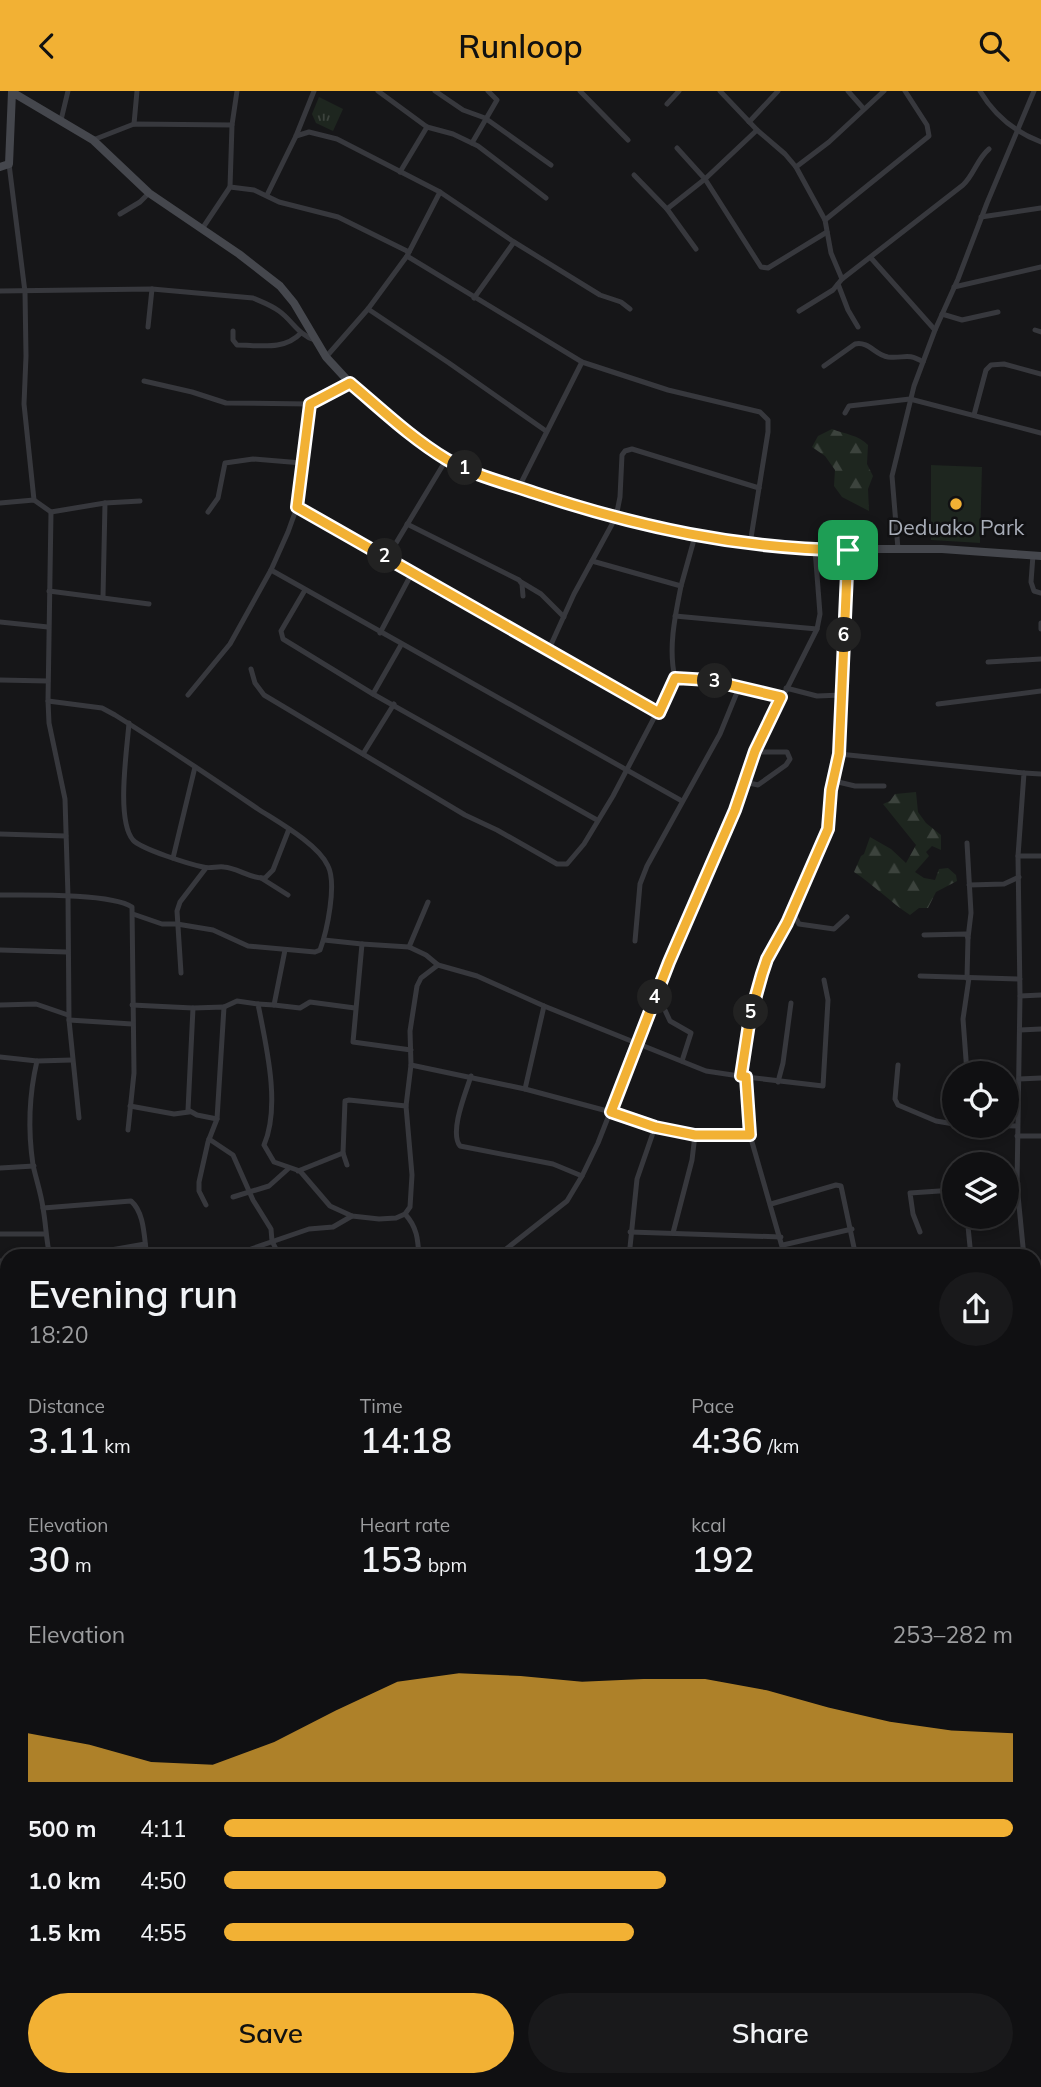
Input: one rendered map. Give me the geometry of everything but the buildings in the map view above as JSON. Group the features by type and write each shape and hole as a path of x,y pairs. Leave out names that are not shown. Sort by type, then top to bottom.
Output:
{"street":[{"path":"61,120 68,91"},
{"path":"134,124 137,91"},
{"path":"202,229 230,187 232,125 237,91"},
{"path":"268,195 314,91"},
{"path":"378,91 427,127 472,143 546,198"},
{"path":"435,91 463,110 485,118 551,165"},
{"path":"472,143 497,100 488,91"},
{"path":"580,91 628,140"},
{"path":"667,104 679,91"},
{"path":"720,91 796,167 825,220 848,310 858,327"},
{"path":"749,122 778,91"},
{"path":"848,91 863,108"},
{"path":"796,167 829,142 884,91"},
{"path":"825,220 929,136 927,125 905,91"},
{"path":"980,91 993,109 1018,132 1041,142"},
{"path":"898,549 892,475 910,399 934,330 1034,91"},
{"path":"34,500 24,404 25,292 4,166 5,137 13,92 93,140 149,193 239,254 280,286 294,303 326,356 350,383 446,460 519,488 617,517 695,536 815,549 974,550 1037,556 1031,586 1034,591 1041,593"},
{"path":"93,140 134,124 232,125"},
{"path":"400,172 427,127"},
{"path":"667,209 705,179 757,130"},
{"path":"296,136 309,132 337,139 440,192 600,295 621,302 630,309"},
{"path":"677,148 705,179 761,267 768,268 827,232"},
{"path":"799,311 963,185 979,159 989,149"},
{"path":"634,175 667,209 696,249"},
{"path":"230,187 254,190 279,202 338,217 408,254 474,298 582,362 668,390 760,412 768,420 750,544"},
{"path":"326,356 368,309 408,254 440,192"},
{"path":"120,214 149,193"},
{"path":"981,217 1041,208"},
{"path":"474,298 514,241"},
{"path":"871,258 934,330"},
{"path":"954,287 1041,267"},
{"path":"148,327 152,289"},
{"path":"0,291 152,289 253,298 281,312 301,333 316,340"},
{"path":"368,309 546,431"},
{"path":"942,314 962,320 998,312"},
{"path":"233,331 233,340 237,345 267,346 286,344 301,333"},
{"path":"824,366 855,344 862,343 886,356 909,355 923,362"},
{"path":"519,488 582,362"},
{"path":"974,415 986,370 991,365 1004,364 1041,374"},
{"path":"144,381 226,403 310,404 350,383"},
{"path":"845,413 849,406 910,399 1041,433"},
{"path":"188,695 230,644 271,570 297,507 310,404"},
{"path":"549,649 573,594 617,517 621,497 621,459 625,451 632,449 759,488"},
{"path":"208,512 218,498 225,463 253,459 302,464"},
{"path":"387,558 446,460"},
{"path":"0,502 34,500 51,512 105,503 140,501"},
{"path":"103,597 105,503"},
{"path":"297,507 659,713"},
{"path":"51,512 48,701 65,799 69,1018 79,1118"},
{"path":"407,524 521,582 541,594 564,617"},
{"path":"251,669 255,683 264,695 465,815 560,865 567,864 584,844 659,713 675,678 672,664 675,615 695,536"},
{"path":"507,1249 567,1201 582,1176 611,1112 657,993 730,821 755,751 817,629 820,614 815,549"},
{"path":"784,1249 750,1135 744,1076 750,1017 762,974 827,835 839,754 848,550"},
{"path":"592,561 681,586"},
{"path":"271,570 682,801"},
{"path":"380,633 413,571"},
{"path":"521,582 523,596"},
{"path":"305,590 281,631 283,639 373,694 597,820"},
{"path":"49,591 149,604"},
{"path":"675,615 817,629"},
{"path":"0,622 48,627"},
{"path":"1041,623 1041,629"},
{"path":"373,694 401,645"},
{"path":"988,662 1041,659"},
{"path":"675,678 740,685 781,697"},
{"path":"0,680 48,681"},
{"path":"635,941 640,884 647,866 720,734 740,685"},
{"path":"786,688 817,696 842,695"},
{"path":"938,704 1041,691"},
{"path":"48,701 102,708 129,723 289,829 320,854 329,867 332,885 324,940 320,950 315,952 248,946 213,930 162,924 133,914"},
{"path":"363,754 394,704"},
{"path":"129,723 123,805 130,835 136,843 206,868 223,867 261,878 288,895"},
{"path":"745,782 758,785 786,765 790,759 787,752 755,751"},
{"path":"839,754 1041,774"},
{"path":"173,858 195,767"},
{"path":"1024,773 1018,856 1019,1079 1041,1078"},
{"path":"834,781 855,786 884,786"},
{"path":"261,878 265,878 273,870 289,829"},
{"path":"0,834 66,836"},
{"path":"966,1061 963,1019 971,913 967,843"},
{"path":"1018,856 1041,856"},
{"path":"181,973 177,924 180,902 206,868"},
{"path":"969,885 1004,884 1019,877"},
{"path":"0,895 68,896 126,903 132,907 134,1073 128,1130"},
{"path":"409,947 428,902"},
{"path":"792,911 799,924 818,928 834,929 846,917"},
{"path":"923,935 961,933 968,938"},
{"path":"324,940 409,947 426,955 438,965 477,976 706,1071 820,1086 824,1084 828,1000 824,980"},
{"path":"362,944 353,1042 411,1050"},
{"path":"0,950 67,951"},
{"path":"274,1005 285,950"},
{"path":"258,1005 268,1057 271,1115 270,1130 264,1145 274,1162 306,1177 330,1206 352,1216 396,1218 405,1214 410,1207 412,1175 406,1106 411,1065 410,1031 417,986 421,978 438,965"},
{"path":"919,976 1020,979"},
{"path":"657,993 670,1021 691,1033 682,1061"},
{"path":"1020,996 1041,996"},
{"path":"132,1005 193,1009 224,1007 237,1001 300,1008 310,1002 355,1008"},
{"path":"778,1082 791,1003"},
{"path":"0,1005 36,1004 69,1018 132,1024"},
{"path":"525,1089 544,1006"},
{"path":"206,1205 198,1182 209,1139 218,1119 224,1007"},
{"path":"189,1112 187,1104 193,1009"},
{"path":"1020,1030 1041,1029"},
{"path":"0,1057 37,1061 72,1060"},
{"path":"37,1061 31,1086 31,1139 48,1249"},
{"path":"411,1065 525,1089 655,1127 695,1135 750,1135"},
{"path":"898,1065 895,1099 898,1105 942,1122"},
{"path":"471,1076 459,1112 456,1137 460,1146 553,1164 582,1176"},
{"path":"347,1165 343,1153 345,1101 406,1106"},
{"path":"131,1106 174,1114 189,1112 218,1119"},
{"path":"629,1249 637,1179 655,1127"},
{"path":"673,1233 692,1160 695,1135"},
{"path":"1019,1136 1041,1136"},
{"path":"209,1139 233,1155 249,1192 271,1229 276,1249"},
{"path":"298,1171 343,1153"},
{"path":"0,1168 34,1166"},
{"path":"233,1196 269,1186 288,1169"},
{"path":"771,1204 839,1185 843,1189 855,1249"},
{"path":"920,1232 913,1214 910,1193 942,1191"},
{"path":"43,1208 131,1201 141,1217 146,1249"},
{"path":"1019,1206 1023,1249"},
{"path":"405,1214 414,1224 419,1249"},
{"path":"251,1249 309,1229 333,1227 352,1216"},
{"path":"783,1245 852,1229"},
{"path":"968,1229 970,1249"},
{"path":"629,1232 781,1237"},
{"path":"0,1234 45,1234"},
{"path":"117,1249 145,1244"},
{"path":"1041,1636 1041,1643"}],"green space":[{"path":"319,97 343,109 333,131 316,123 312,114"},
{"path":"832,429 856,437 868,445 867,464 873,476 868,489 869,511 842,497 834,486 835,470 825,456 812,447 818,436"},
{"name":"Deduako Park","path":"931,465 982,467 980,543 931,540"},
{"path":"916,792 918,812 926,823 941,835 941,850 932,846 926,852 929,856 915,872 924,878 935,880 939,869 948,868 956,875 957,881 936,892 928,908 919,908 910,915 854,872 870,837 891,849 906,863 916,845 883,804 890,801 895,794"}],"place":[{"name":"Deduako Park","path":"956,504"}],"route":[{"path":"350,383 446,460 519,488 580,508 682,534 750,544 848,550 839,754 831,790 827,835 787,923 767,959 750,1017 741,1076 746,1077 750,1135 695,1135 655,1127 611,1112 669,962 735,810 755,751 781,697 740,685 675,678 659,713 521,632 297,507 310,404 350,383"}]}
